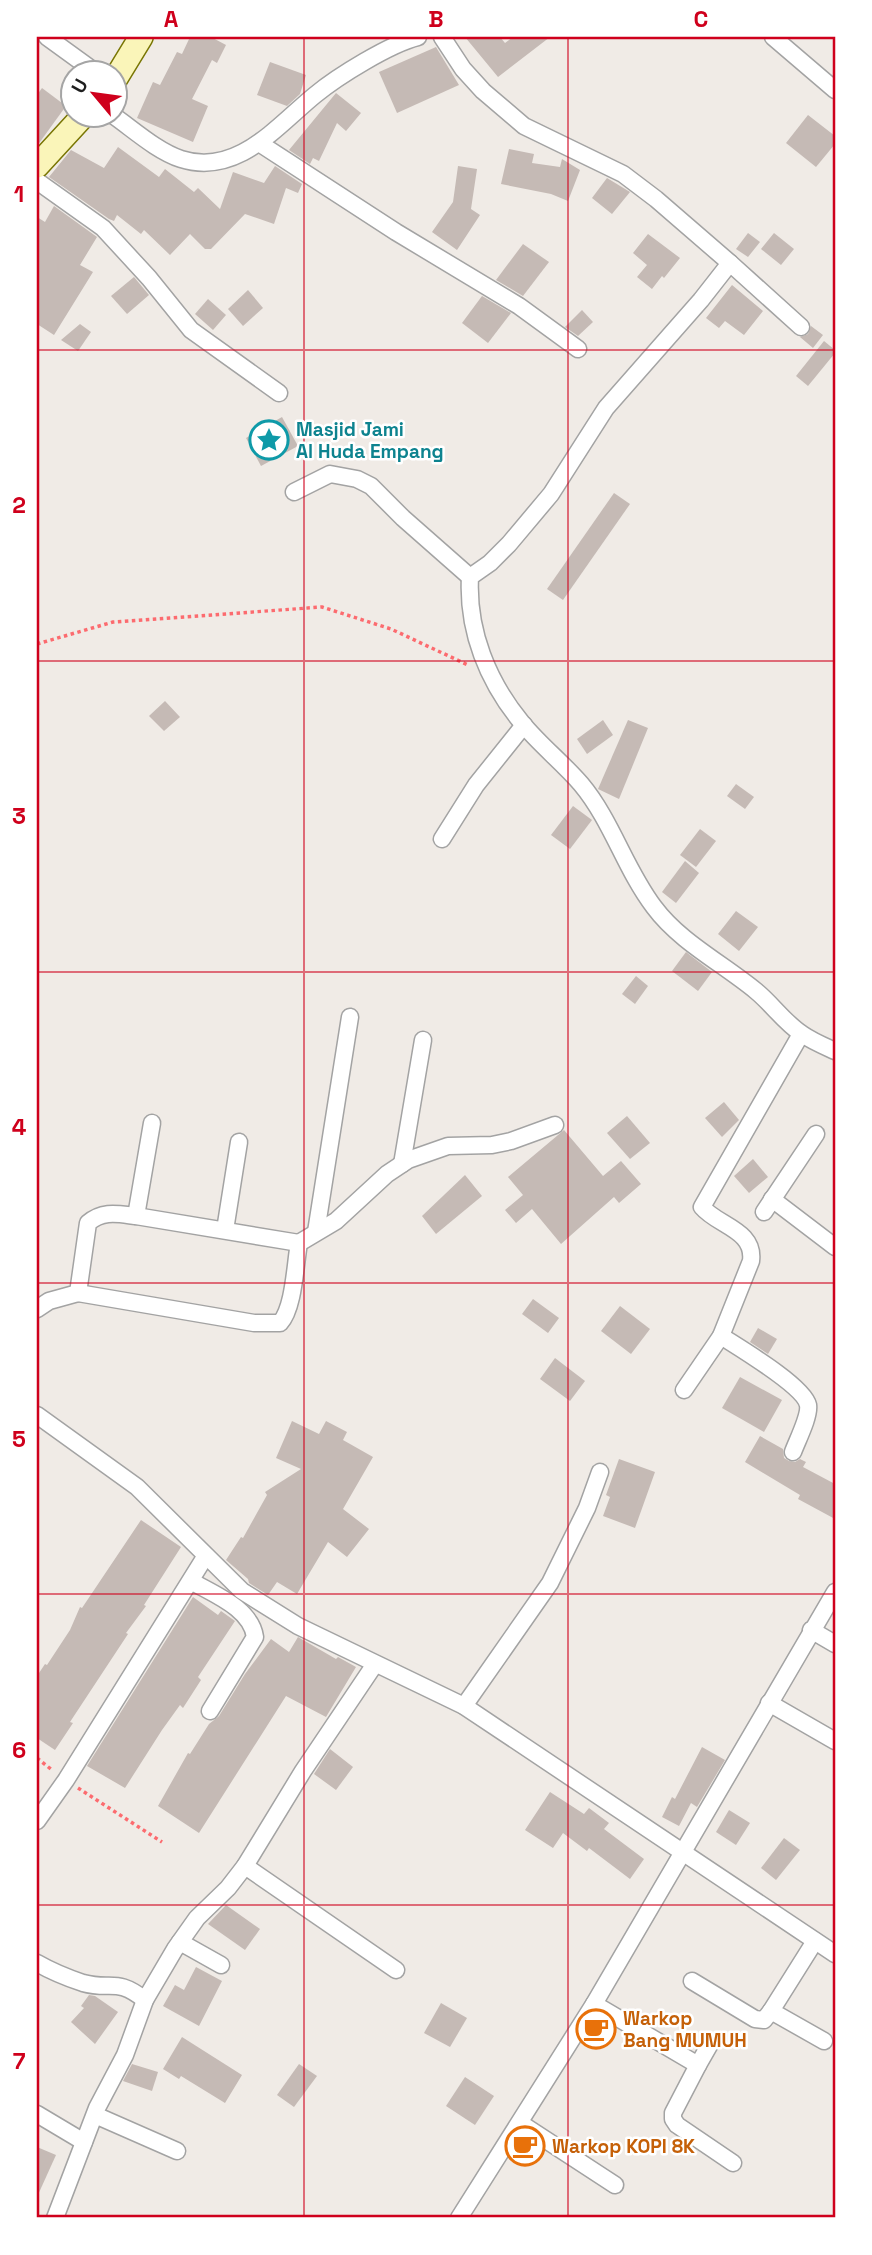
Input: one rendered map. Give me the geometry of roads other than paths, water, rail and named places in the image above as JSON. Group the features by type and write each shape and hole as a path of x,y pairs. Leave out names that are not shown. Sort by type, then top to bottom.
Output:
{"street":[{"path":"47,37 79,60"},
{"path":"127,60 142,37"},
{"path":"130,128 180,159 204,163 234,157 260,143 345,73 418,37"},
{"path":"443,37 463,69 483,92 524,126 622,174 656,199 801,327"},
{"path":"773,37 835,90"},
{"path":"37,166 70,130"},
{"path":"260,143 396,232 519,306 578,349"},
{"path":"37,181 103,228 149,278 191,330 279,393"},
{"path":"470,577 490,563 509,544 551,494 606,408 730,263"},
{"path":"294,492 330,474 357,479 370,486 470,577"},
{"path":"470,577 472,616 488,674 524,725 582,785 609,826 634,878 655,909 684,937 756,991 801,1034 835,1051"},
{"path":"443,839 476,785 524,725"},
{"path":"316,1232 350,1017"},
{"path":"684,1390 721,1336 751,1261 752,1251 745,1238 702,1207 801,1034"},
{"path":"402,1164 423,1040"},
{"path":"136,1216 152,1123"},
{"path":"78,1293 88,1223 97,1215 109,1213 136,1216 299,1243 336,1221 380,1180 402,1164 426,1152 448,1146 502,1143 555,1125"},
{"path":"816,1134 768,1205 835,1247"},
{"path":"225,1230 239,1142"},
{"path":"37,1309 49,1301 78,1293 254,1323 280,1323 286,1317 299,1243"},
{"path":"721,1336 770,1368 804,1397 808,1405 807,1413 793,1452"},
{"path":"37,1415 137,1487 205,1557 242,1591 269,1610 464,1706 835,1954"},
{"path":"464,1706 550,1583 587,1508 600,1472"},
{"path":"37,1821 66,1780 205,1557"},
{"path":"191,1581 236,1607 254,1630 255,1637 210,1712"},
{"path":"458,2218 594,2004 835,1592"},
{"path":"811,1630 835,1644"},
{"path":"55,2218 95,2115 125,2055 145,2000 197,1918 228,1888 245,1866 303,1771 375,1664"},
{"path":"769,1703 835,1741"},
{"path":"245,1866 396,1970"},
{"path":"692,1981 755,2019 764,2020 815,1941"},
{"path":"180,1942 221,1965"},
{"path":"37,1963 84,1983 116,1984 131,1989 145,2000"},
{"path":"594,2004 698,2065"},
{"path":"771,2011 824,2041"},
{"path":"710,2044 673,2113 673,2119 677,2125 733,2163"},
{"path":"37,2114 85,2142"},
{"path":"95,2115 177,2151"},
{"path":"520,2123 615,2185"}],"place":[{"name":"Masjid Jami Al Huda Empang","path":"269,440"},
{"name":"Warkop Bang MUMUH","path":"596,2029"},
{"name":"Warkop KOPI 8K","path":"525,2146"}]}
